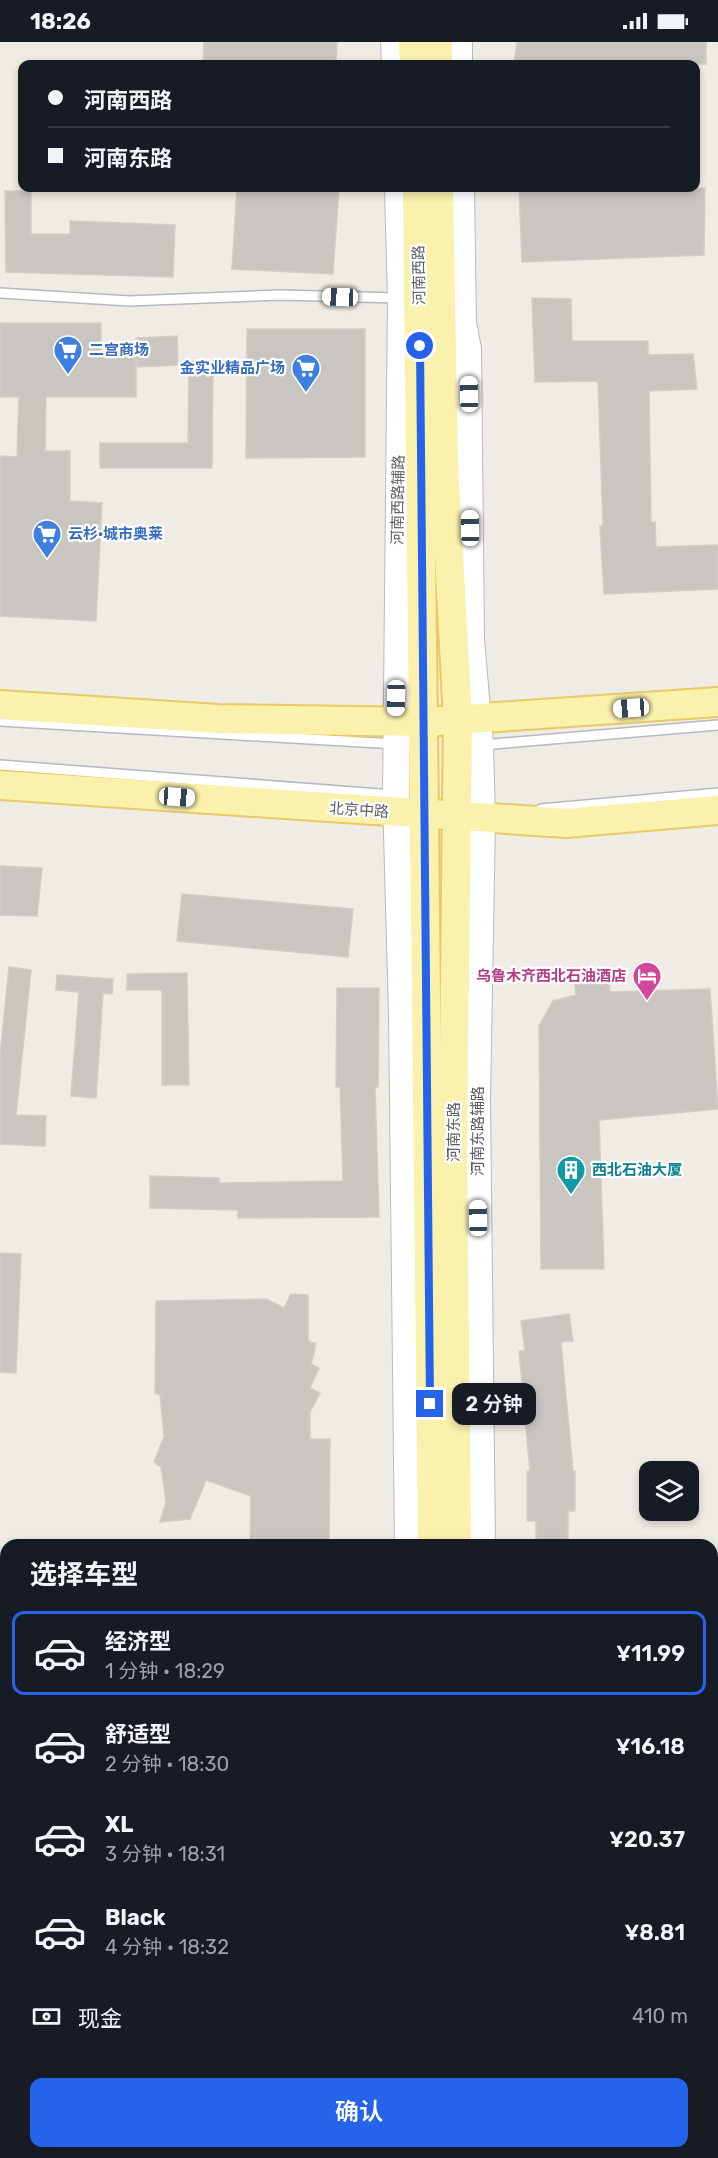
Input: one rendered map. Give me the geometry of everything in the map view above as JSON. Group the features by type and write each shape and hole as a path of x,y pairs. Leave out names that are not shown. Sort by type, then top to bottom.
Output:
{"main road":[{"path":"413,42 414,60"},
{"path":"438,42 438,60"},
{"name":"河南西路","path":"417,192 410,299 434,736"},
{"name":"河南西路","path":"434,736 444,464 439,192"},
{"path":"0,705 434,736 718,702"},
{"name":"河南东路","path":"434,736 443,804 453,1143 457,1539"},
{"name":"北京中路","path":"0,785 443,804 566,823 718,810"},
{"name":"河南东路","path":"432,1539 443,804"}],"street":[{"path":"394,42 395,60"},
{"path":"459,42 459,60"},
{"path":"398,192 410,299"},
{"path":"434,736 471,639 468,349 463,323 461,192"},
{"name":"河南东路辅路","path":"434,736 477,1101 482,1539"},
{"name":"河南东路辅路","path":"408,1539 402,1015 443,804"}],"lane":[{"path":"0,293 129,301 279,295 410,299"},
{"path":"0,721 434,736 718,725"},
{"path":"0,765 443,804"},
{"path":"533,808 718,793"}],"building":[{"path":"204,42 337,42 336,60 203,60"},
{"path":"517,42 706,42 706,64 700,64 700,60 515,60"},
{"path":"700,188 705,188 704,255 522,262 519,192 700,192"},
{"path":"5,191 31,192 31,234 70,234 70,221 175,225 173,277 6,272"},
{"path":"237,192 339,192 333,274 232,269"},
{"path":"532,298 571,299 572,341 648,341 648,355 693,354 697,389 649,391 651,523 655,522 656,547 718,545 718,589 604,594 600,526 603,526 598,381 535,382"},
{"path":"0,323 101,323 101,355 136,355 136,397 46,397 45,451 70,451 70,501 102,503 96,621 0,616 0,456 17,457 19,397 0,397"},
{"name":"金实业精品广场","path":"247,329 365,329 365,457 246,458"},
{"path":"177,336 178,365 137,367 136,338"},
{"path":"189,361 213,361 212,468 100,468 100,443 188,443"},
{"path":"0,866 42,868 37,916 0,915"},
{"path":"182,894 353,909 348,957 177,941"},
{"path":"9,967 31,970 16,1115 46,1116 45,1146 0,1144 0,1056"},
{"path":"187,973 189,1085 162,1085 162,990 127,990 127,974"},
{"path":"57,975 113,979 112,994 103,993 96,1098 71,1096 79,992 56,990"},
{"name":"西北石油大厦","path":"609,977 610,992 710,989 718,1109 599,1120 604,1269 541,1269 539,1026 553,1001 576,995 574,979"},
{"path":"337,988 379,988 378,1087 375,1087 379,1217 238,1218 238,1210 150,1208 150,1176 219,1178 219,1183 343,1181 340,1087 336,1087"},
{"path":"0,1253 21,1254 16,1373 0,1372"},
{"path":"291,1294 308,1295 308,1341 316,1344 311,1364 319,1368 310,1388 320,1393 310,1412 310,1439 330,1439 329,1539 250,1539 251,1496 206,1480 190,1519 160,1522 166,1502 161,1467 154,1462 164,1437 160,1395 155,1393 156,1301 266,1299 284,1308"},
{"path":"569,1314 573,1341 561,1342 573,1471 575,1471 575,1511 568,1511 568,1539 536,1539 536,1521 527,1521 527,1471 530,1471 519,1351 525,1351 521,1321"}],"place":[{"name":"二宫商场","path":"68,376"},
{"name":"金实业精品广场","path":"306,394"},
{"name":"云杉·城市奥莱","path":"47,560"},
{"name":"乌鲁木齐西北石油酒店","path":"647,1002"},
{"name":"西北石油大厦","path":"571,1196"}],"route":[{"path":"420,346 423,862 430,1404"}]}
